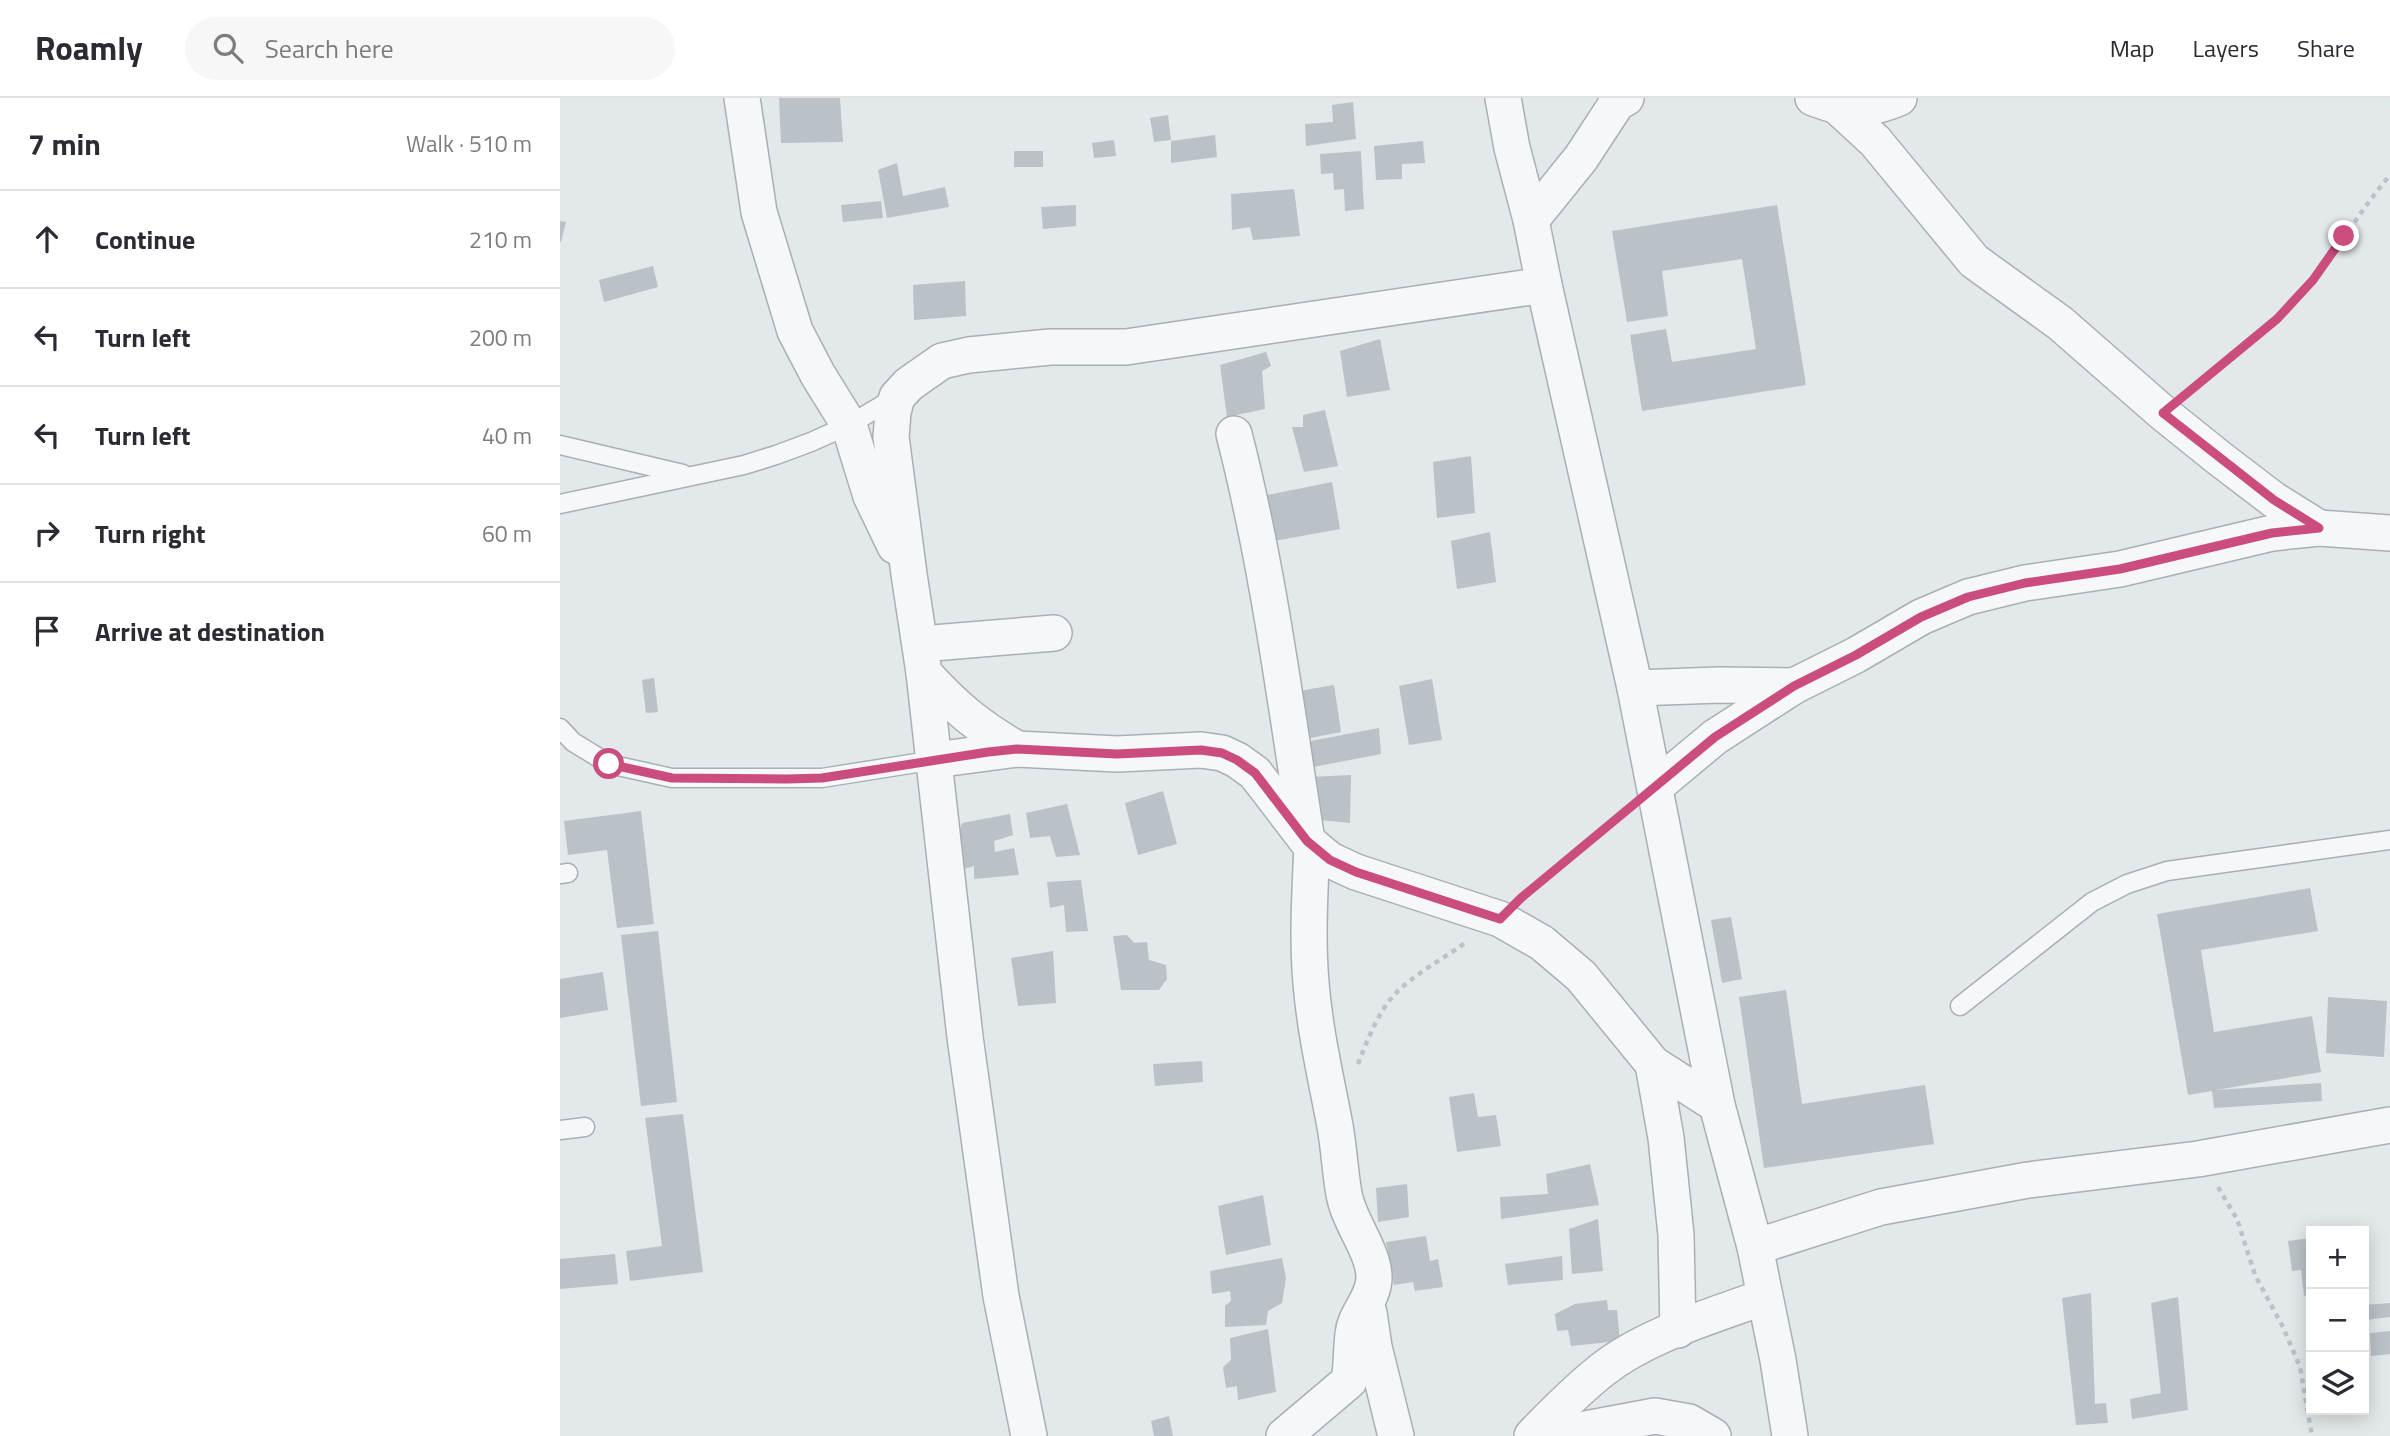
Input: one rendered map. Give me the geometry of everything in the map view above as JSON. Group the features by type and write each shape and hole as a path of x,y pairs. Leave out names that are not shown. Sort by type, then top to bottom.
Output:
{"street":[{"path":"742,98 759,212 794,331 849,425 871,496 908,574"},
{"path":"1503,98 1511,148 1531,220 1636,688 1717,1105 1755,1247 1790,1436"},
{"path":"1826,103 1862,110 1899,98"},
{"path":"1531,220 1581,158 1621,100"},
{"path":"1826,103 1875,141 1974,261 2060,323 2163,413 2274,500 2319,528"},
{"path":"1029,1436 997,1268 965,1037 935,760 891,437 897,397 909,384 942,361 969,355 1050,347 1126,347 1544,285"},
{"path":"1234,433 1268,581 1309,843 1310,980 1316,1034 1335,1126 1345,1198 1353,1224 1372,1262 1374,1279 1368,1303 1353,1332 1349,1381 1284,1436"},
{"path":"1655,787 1715,737 1794,686 1856,655 1921,617 1968,597 2025,583 2120,569 2272,533 2319,528 2390,533"},
{"path":"922,659 1054,633"},
{"path":"922,659 954,705 982,729 1017,749"},
{"path":"1636,688 1794,686"},
{"path":"935,760 1017,749 1117,754 1201,750 1222,753 1255,773 1309,843 1330,860 1356,872 1500,919 1542,943 1581,976 1653,1064 1717,1105"},
{"path":"1653,1064 1666,1138 1676,1234 1678,1330"},
{"path":"1755,1247 1881,1207 2028,1180 2198,1159 2390,1125"},
{"path":"1532,1436 1604,1369 1641,1346 1764,1297"},
{"path":"1368,1303 1374,1347 1396,1436"},
{"path":"1548,1436 1655,1416 1689,1423 1713,1436"}],"lane":[{"path":"560,504 744,465 776,455 849,425 897,397"},
{"path":"560,445 690,475"},
{"path":"560,728 573,742 609,764 672,778 822,778 935,760"},
{"path":"1960,1006 2092,902 2127,884 2167,871 2390,840"},
{"path":"560,1130 585,1126"}],"path":[{"path":"2163,413 2277,319 2313,280 2390,176"},
{"path":"1353,1076 1372,1031 1392,997 1418,975 1500,919 1521,898 1655,787"},
{"path":"2198,1159 2237,1219 2255,1275 2283,1327 2300,1367 2312,1436"}],"building":[{"path":"779,98 840,98 843,142 781,143"},
{"path":"1353,102 1356,139 1306,146 1305,124 1333,122 1332,105"},
{"path":"1168,115 1171,140 1154,142 1150,118"},
{"path":"1215,135 1217,157 1171,163 1171,141"},
{"path":"1114,140 1116,156 1094,158 1092,143"},
{"path":"1423,141 1425,163 1402,164 1402,179 1376,180 1374,146"},
{"path":"1014,151 1043,151 1043,167 1014,167"},
{"path":"1361,151 1364,209 1345,211 1344,189 1334,190 1333,173 1321,174 1320,154"},
{"path":"897,163 903,196 945,187 949,207 887,218 878,170"},
{"path":"1294,189 1300,236 1253,240 1250,227 1232,230 1231,194"},
{"path":"881,201 883,218 843,222 841,205"},
{"path":"1076,205 1076,226 1043,229 1041,207"},
{"path":"1777,205 1806,385 1642,411 1630,335 1666,329 1672,362 1756,349 1742,259 1662,271 1668,316 1627,322 1612,231"},
{"path":"560,221 566,222 561,242 560,242"},
{"path":"653,266 658,287 604,302 599,280"},
{"path":"965,281 966,316 914,320 913,285"},
{"path":"1380,339 1390,390 1347,397 1340,351"},
{"path":"1266,352 1271,366 1262,371 1265,409 1227,417 1220,365"},
{"path":"1325,410 1338,466 1304,472 1292,427 1303,427 1303,415"},
{"path":"1471,456 1475,513 1437,518 1433,462"},
{"path":"1332,482 1340,529 1268,542 1270,511 1267,495"},
{"path":"1490,532 1496,582 1457,589 1451,541"},
{"path":"654,678 658,712 646,713 642,680"},
{"path":"1432,679 1442,740 1409,745 1399,686"},
{"path":"1334,685 1341,732 1306,739 1299,691"},
{"path":"1379,728 1381,754 1308,768 1305,742"},
{"path":"1351,775 1350,823 1320,820 1310,777"},
{"path":"1163,791 1177,844 1138,855 1125,803"},
{"path":"1067,804 1080,855 1056,857 1050,836 1030,838 1026,813"},
{"path":"641,811 654,924 617,928 607,850 568,855 564,821"},
{"path":"1010,814 1013,835 994,841 995,852 1014,848 1019,875 974,879 974,866 961,870 955,844 962,823"},
{"path":"1081,880 1088,931 1066,932 1064,905 1050,908 1047,882"},
{"path":"2310,888 2318,931 2201,950 2214,1032 2312,1016 2321,1072 2216,1090 2321,1083 2322,1101 2214,1108 2212,1091 2188,1095 2157,914"},
{"path":"1731,917 1742,979 1722,983 1711,920"},
{"path":"658,931 677,1102 641,1106 621,935"},
{"path":"1127,935 1134,943 1147,942 1149,960 1166,965 1167,979 1159,990 1121,990 1113,936"},
{"path":"1053,951 1056,1003 1018,1006 1011,958"},
{"path":"603,972 608,1010 560,1018 560,979"},
{"path":"1786,990 1802,1104 1925,1085 1934,1144 1764,1168 1739,997"},
{"path":"2328,997 2387,1001 2384,1057 2326,1053"},
{"path":"1202,1061 1203,1082 1155,1086 1153,1064"},
{"path":"1474,1093 1478,1117 1496,1115 1501,1146 1457,1152 1449,1097"},
{"path":"683,1114 703,1272 630,1281 626,1251 662,1246 645,1118"},
{"path":"1590,1164 1599,1205 1501,1219 1500,1197 1548,1194 1546,1174"},
{"path":"1407,1184 1409,1217 1378,1222 1376,1188"},
{"path":"1263,1195 1271,1245 1226,1255 1218,1206"},
{"path":"1598,1219 1603,1271 1572,1274 1569,1229"},
{"path":"1426,1236 1430,1261 1438,1259 1443,1287 1415,1291 1413,1282 1394,1285 1386,1242"},
{"path":"2306,1239 2306,1296 2301,1270 2292,1271 2288,1241"},
{"path":"615,1254 618,1284 560,1289 560,1259"},
{"path":"1562,1256 1563,1280 1508,1285 1505,1264"},
{"path":"1282,1258 1286,1278 1282,1303 1268,1311 1266,1325 1225,1327 1225,1306 1231,1301 1230,1291 1212,1294 1210,1271"},
{"path":"2091,1293 2095,1404 2106,1403 2108,1423 2076,1425 2062,1298"},
{"path":"2178,1297 2188,1410 2132,1419 2130,1399 2161,1393 2151,1303"},
{"path":"1607,1300 1608,1310 1617,1310 1620,1341 1571,1346 1568,1330 1557,1331 1555,1314 1575,1304"},
{"path":"2390,1303 2390,1317 2369,1320 2369,1305"},
{"path":"1268,1329 1276,1392 1238,1400 1237,1386 1226,1388 1223,1367 1231,1360 1230,1338"},
{"path":"2390,1331 2390,1354 2371,1356 2370,1333"},
{"path":"1169,1416 1173,1436 1154,1436 1151,1421"}],"route":[{"path":"609,764 672,778 787,779 822,778 1017,749 1117,754 1201,750 1222,753 1255,773 1307,841 1330,860 1356,872 1500,919 1521,898 1715,737 1794,686 1856,655 1921,617 1968,597 2025,583 2120,569 2272,533 2319,528 2274,500 2163,413 2277,319 2313,280 2344,236"}]}
